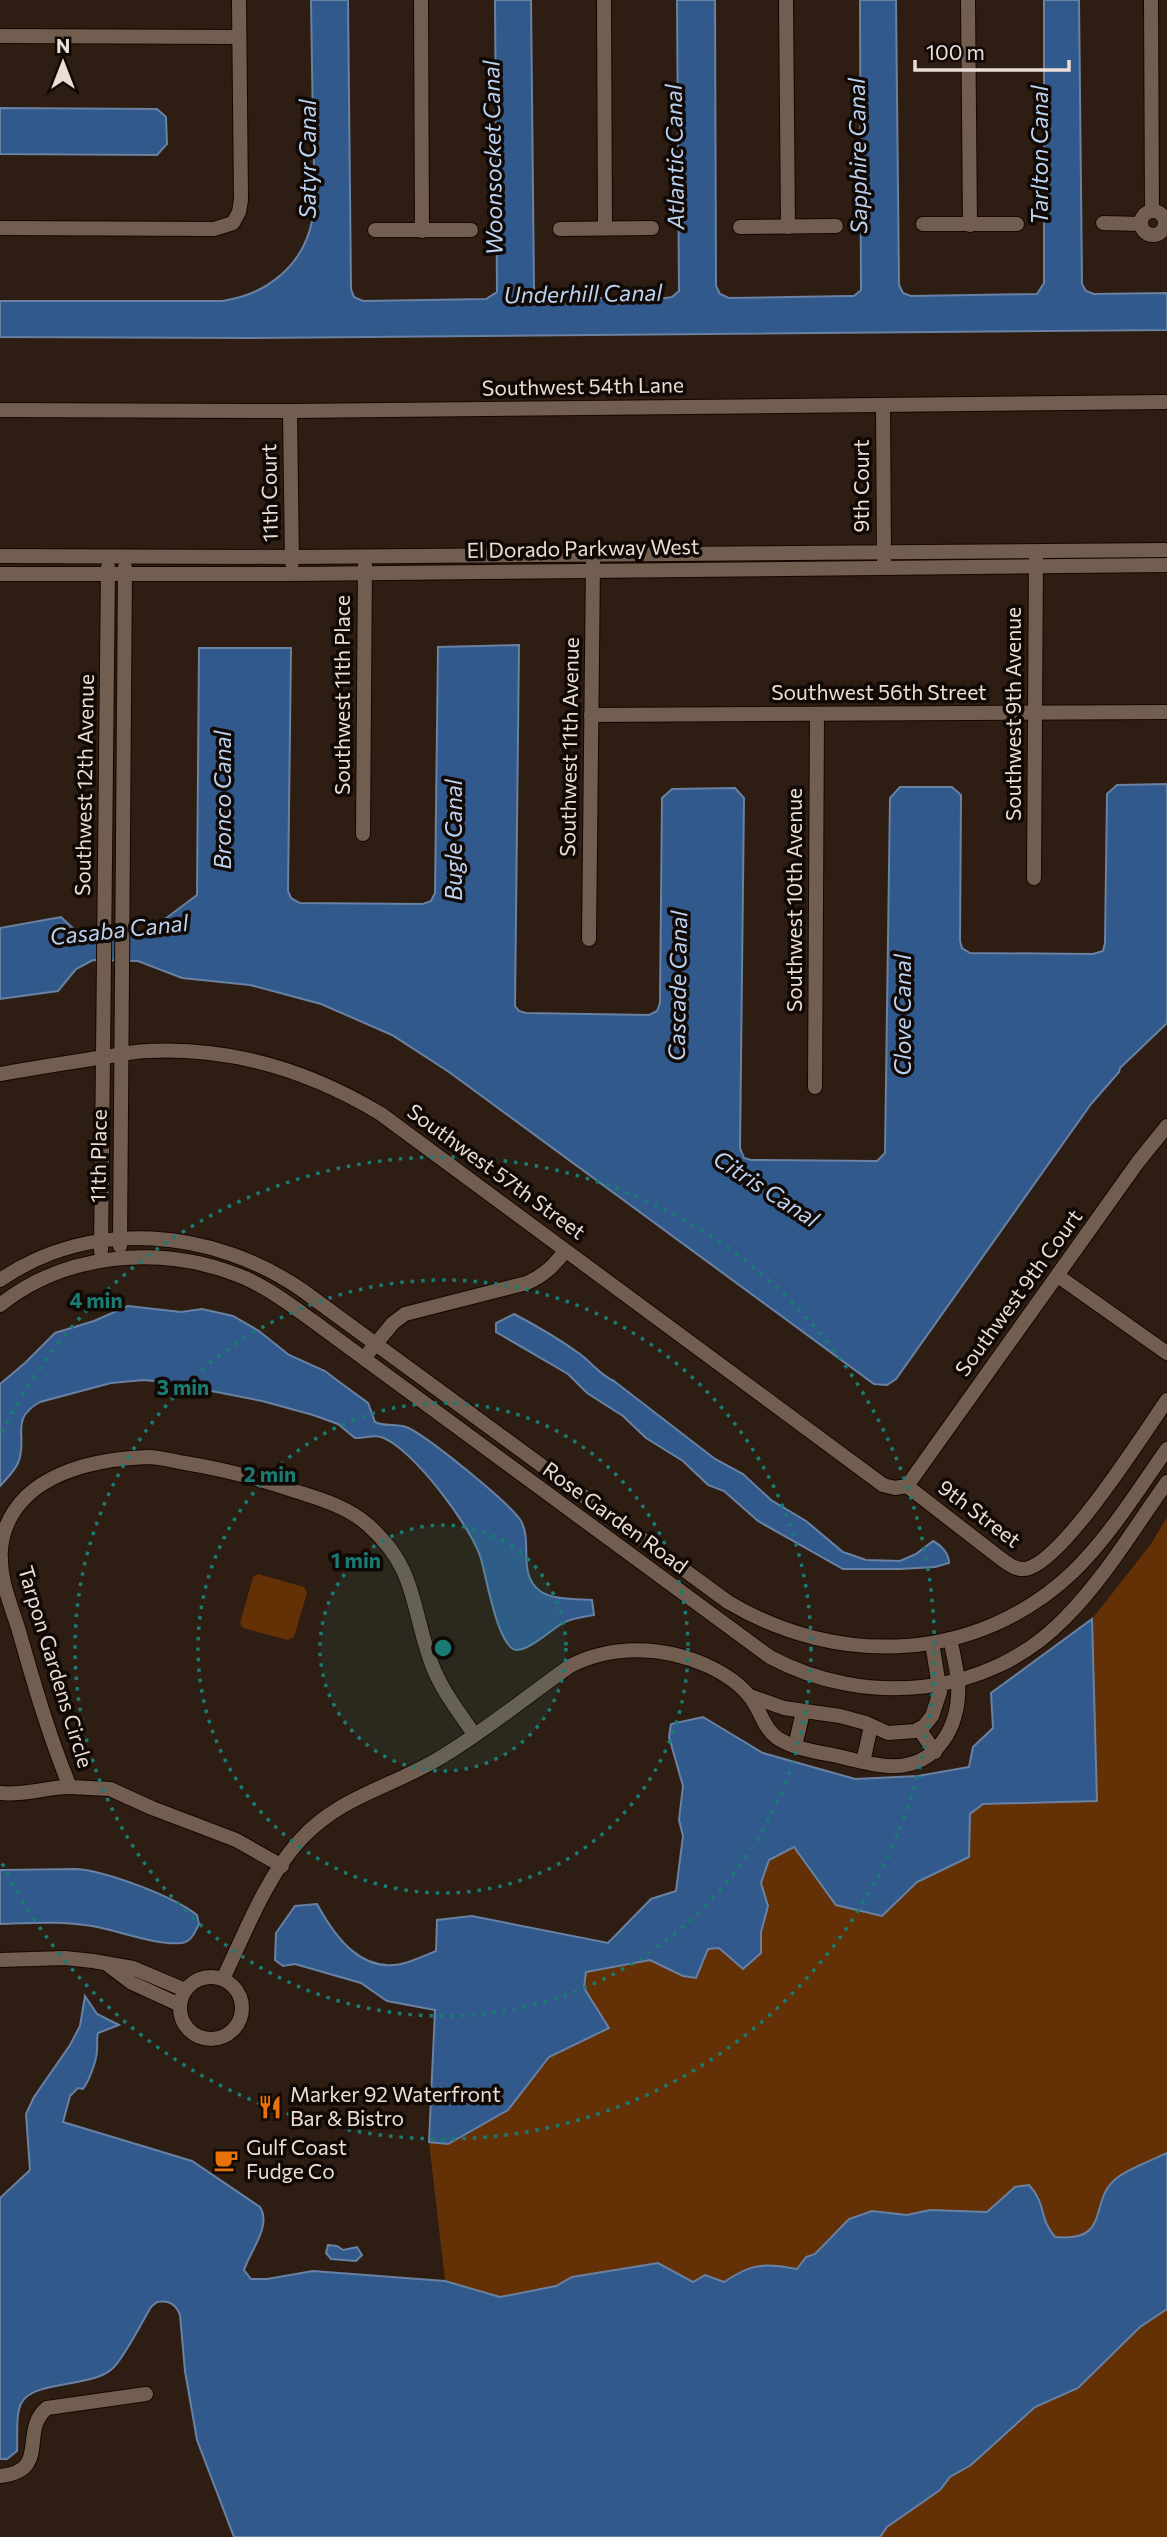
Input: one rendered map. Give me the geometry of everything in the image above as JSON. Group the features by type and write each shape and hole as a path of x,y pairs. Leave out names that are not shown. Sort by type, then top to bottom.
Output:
{"street":[{"path":"0,228 214,229 233,223 241,200 239,0"},
{"path":"421,0 422,231"},
{"path":"604,0 606,228"},
{"path":"786,0 788,227"},
{"path":"968,0 970,225"},
{"path":"1151,0 1152,211"},
{"path":"0,36 239,37"},
{"path":"1152,211 1159,213 1166,223 1162,231 1155,235 1144,232 1140,224 1145,214 1152,211"},
{"path":"1103,223 1140,224"},
{"path":"923,224 1017,224"},
{"path":"740,227 836,226"},
{"path":"560,229 652,228"},
{"path":"375,230 471,230"},
{"name":"Southwest 54th Lane","path":"0,410 290,411 1167,402"},
{"name":"9th Court","path":"883,405 884,568"},
{"name":"11th Court","path":"290,411 292,574"},
{"name":"El Dorado Parkway West","path":"0,555 365,556 884,568 1167,550"},
{"name":"El Dorado Parkway West","path":"0,574 365,573 883,552 1167,565"},
{"name":"Southwest 12th Avenue","path":"102,1058 108,556"},
{"name":"Southwest 12th Avenue","path":"120,1055 125,556"},
{"name":"Southwest 11th Place","path":"363,834 365,556"},
{"name":"Southwest 9th Avenue","path":"1034,878 1036,558"},
{"name":"Southwest 11th Avenue","path":"589,939 593,562"},
{"name":"Southwest 56th Street","path":"591,715 1167,712"},
{"name":"Southwest 10th Avenue","path":"815,1087 817,714"},
{"name":"Southwest 57th Street","path":"0,1074 146,1051 216,1053 274,1065 329,1085 381,1114 565,1251 612,1282 883,1485 895,1488 907,1486"},
{"name":"11th Place","path":"120,1055 120,1258"},
{"name":"11th Place","path":"101,1261 102,1058"},
{"name":"Southwest 9th Court","path":"907,1486 1167,1126"},
{"name":"Rose Garden Road","path":"0,1280 51,1254 120,1238 175,1240 244,1257 286,1279 698,1581 748,1614 790,1633 831,1643 876,1647 932,1643 1006,1618 1039,1599 1072,1573 1100,1542 1167,1449"},
{"path":"364,1359 393,1323 405,1314 527,1283 555,1265 565,1251"},
{"name":"Rose Garden Road","path":"0,1305 42,1280 67,1270 120,1258 176,1259 235,1274 276,1295 770,1657 808,1675 849,1686 890,1689 939,1685 983,1673 1021,1654 1065,1619 1083,1598 1167,1482"},
{"path":"1058,1276 1167,1353"},
{"name":"9th Street","path":"907,1486 1000,1558 1015,1568 1028,1569 1048,1556 1075,1528 1167,1400"},
{"name":"Tarpon Gardens Circle","path":"70,1787 53,1746 3,1579 3,1535 11,1516 25,1496 44,1481 71,1470 110,1461 150,1457 247,1475 339,1506 366,1523 391,1546 407,1578 431,1662 444,1690 474,1734"},
{"path":"750,1696 770,1731 783,1741 891,1767 918,1762 934,1752 947,1737 953,1724 958,1681 950,1639"},
{"path":"223,1979 261,1898 298,1842 321,1818 358,1796 397,1781 439,1758 583,1659 620,1651 659,1651 692,1659 722,1673 750,1696 784,1708 840,1716 888,1734 900,1734 919,1729 932,1716 940,1692 932,1643"},
{"path":"796,1746 803,1712"},
{"path":"863,1762 871,1726"},
{"path":"919,1729 934,1752"},
{"name":"Tarpon Gardens Circle","path":"0,1793 19,1794 53,1787 110,1789 236,1840 282,1866"},
{"path":"0,1960 71,1958 133,1968 185,1990"},
{"path":"107,1964 132,1983 180,2005"},
{"path":"202,1978 223,1979 237,1990 243,2007 238,2024 224,2037 215,2039 196,2036 183,2023 180,2005 185,1990 202,1978"},
{"path":"0,2476 16,2473 28,2463 33,2452 34,2427 41,2413 47,2408 146,2394"}],"shaded area":[{"path":"1167,1517 1167,2153 1122,2175 1110,2185 1103,2195 1091,2229 1073,2237 1055,2237 1045,2225 1040,2197 1015,2187 987,2212 930,2210 907,2215 872,2211 835,2233 815,2254 806,2257 797,2270 759,2266 742,2271 724,2282 705,2275 693,2282 658,2263 572,2277 556,2286 500,2297 445,2281 429,2142 448,2144 508,2110 549,2057 608,2028 584,1988 586,1972 650,1960 683,1976 708,1949 719,1948 744,1969 761,1952 761,1932 767,1906 761,1883 768,1860 794,1847 836,1905 882,1916 917,1882 969,1857 970,1814 983,1804 1096,1801 1092,1619 1151,1544"},
{"path":"258,1574 304,1587 307,1593 294,1637 288,1640 243,1628 240,1623 253,1577"},
{"path":"1167,2309 1167,2537 880,2537 887,2527 940,2490 950,2477 971,2465 1035,2407 1078,2388 1140,2327"}],"water":[{"path":"311,0 348,0 351,289 354,297 363,301 486,299 497,292 495,0 531,0 534,288 541,298 666,298 679,291 677,0 715,0 716,286 720,294 729,298 854,296 861,290 860,0 896,0 899,285 903,293 911,296 1037,294 1044,283 1044,0 1079,0 1082,284 1086,291 1094,294 1167,293 1167,330 248,338 0,337 0,301 222,301 238,298 267,285 291,265 300,252 312,221 315,187"},
{"path":"0,108 157,109 166,117 167,144 157,155 0,154"},
{"path":"519,645 515,1006 526,1013 649,1015 657,1011 660,1003 662,798 672,789 735,788 744,798 740,1148 744,1158 751,1160 877,1161 885,1153 890,798 900,787 952,787 961,795 962,948 970,953 1093,954 1103,951 1105,943 1107,794 1117,785 1167,784 1167,1023 1120,1068 1091,1104 896,1379 887,1385 874,1384 449,1072 392,1035 321,1004 250,985 182,978 138,961 93,960 76,969 58,991 0,999 0,928 61,917 78,933 139,934 153,928 197,895 199,648 291,648 288,891 291,898 300,903 423,904 431,901 435,893 438,647"},
{"path":"128,1306 181,1312 202,1309 233,1316 259,1331 289,1355 325,1371 368,1403 375,1422 402,1426 416,1432 501,1500 521,1521 526,1538 527,1567 533,1584 551,1596 592,1600 594,1615 567,1621 522,1649 510,1647 499,1625 476,1546 439,1490 408,1456 381,1437 355,1438 338,1424 262,1401 144,1380 111,1383 40,1402 25,1415 18,1463 0,1486 0,1384 55,1333 94,1321"},
{"path":"514,1314 580,1354 604,1376 715,1459 743,1474 771,1500 806,1521 843,1552 866,1560 900,1561 916,1554 933,1541 944,1550 949,1563 935,1567 900,1569 843,1569 758,1521 724,1491 708,1485 683,1461 646,1438 623,1416 587,1393 568,1374 496,1332 496,1323"},
{"path":"1092,1619 1097,1801 983,1804 970,1814 969,1857 917,1882 882,1916 836,1905 794,1847 769,1860 761,1883 768,1906 761,1932 761,1953 743,1969 719,1948 708,1949 696,1978 683,1976 650,1960 586,1972 584,1988 609,2028 549,2057 508,2110 448,2144 429,2142 435,2010 387,2001 361,1983 295,1964 283,1966 275,1960 276,1933 295,1906 317,1904 332,1929 352,1950 363,1958 390,1965 405,1963 436,1951 437,1920 472,1916 608,1943 651,1899 676,1891 683,1836 679,1820 683,1786 669,1737 671,1724 703,1717 763,1753 855,1779 918,1776 969,1767 973,1747 993,1728 991,1693"},
{"path":"76,1869 121,1879 172,1900 197,1915 199,1924 188,1941 172,1943 80,1924 0,1924 0,1870"},
{"path":"85,1996 97,2014 119,2025 98,2033 97,2054 88,2081 83,2089 78,2088 70,2096 63,2122 192,2161 260,2207 263,2214 262,2230 244,2270 251,2279 313,2271 445,2281 500,2297 556,2286 572,2277 658,2263 693,2282 705,2275 724,2282 743,2271 759,2266 797,2269 806,2257 815,2254 849,2219 872,2211 907,2215 930,2210 987,2212 1015,2187 1029,2185 1038,2198 1046,2223 1055,2237 1073,2237 1092,2227 1103,2197 1118,2177 1167,2153 1167,2309 1140,2327 1078,2388 1035,2407 971,2465 950,2477 940,2490 887,2527 880,2537 234,2537 197,2440 185,2371 180,2315 168,2302 157,2302 151,2307 113,2368 92,2379 39,2390 29,2395 18,2412 17,2451 7,2459 0,2459 0,2198 30,2170 26,2114 80,2026"},
{"path":"328,2245 343,2250 357,2247 362,2255 356,2261 331,2259 326,2253"}],"place":[{"name":"Marker 92 Waterfront Bar & Bistro","path":"270,2107"},
{"name":"Gulf Coast Fudge Co","path":"226,2160"}],"water label":[{"name":"Tarlton Canal","path":"1040,155"},
{"name":"Sapphire Canal","path":"858,156"},
{"name":"Atlantic Canal","path":"675,157"},
{"name":"Woonsocket Canal","path":"493,158"},
{"name":"Satyr Canal","path":"308,159"},
{"name":"Underhill Canal","path":"583,294"},
{"name":"Bronco Canal","path":"223,800"},
{"name":"Bugle Canal","path":"454,840"},
{"name":"Casaba Canal","path":"119,930"},
{"name":"Cascade Canal","path":"678,986"},
{"name":"Clove Canal","path":"903,1015"},
{"name":"Citris Canal","path":"766,1189"}]}
